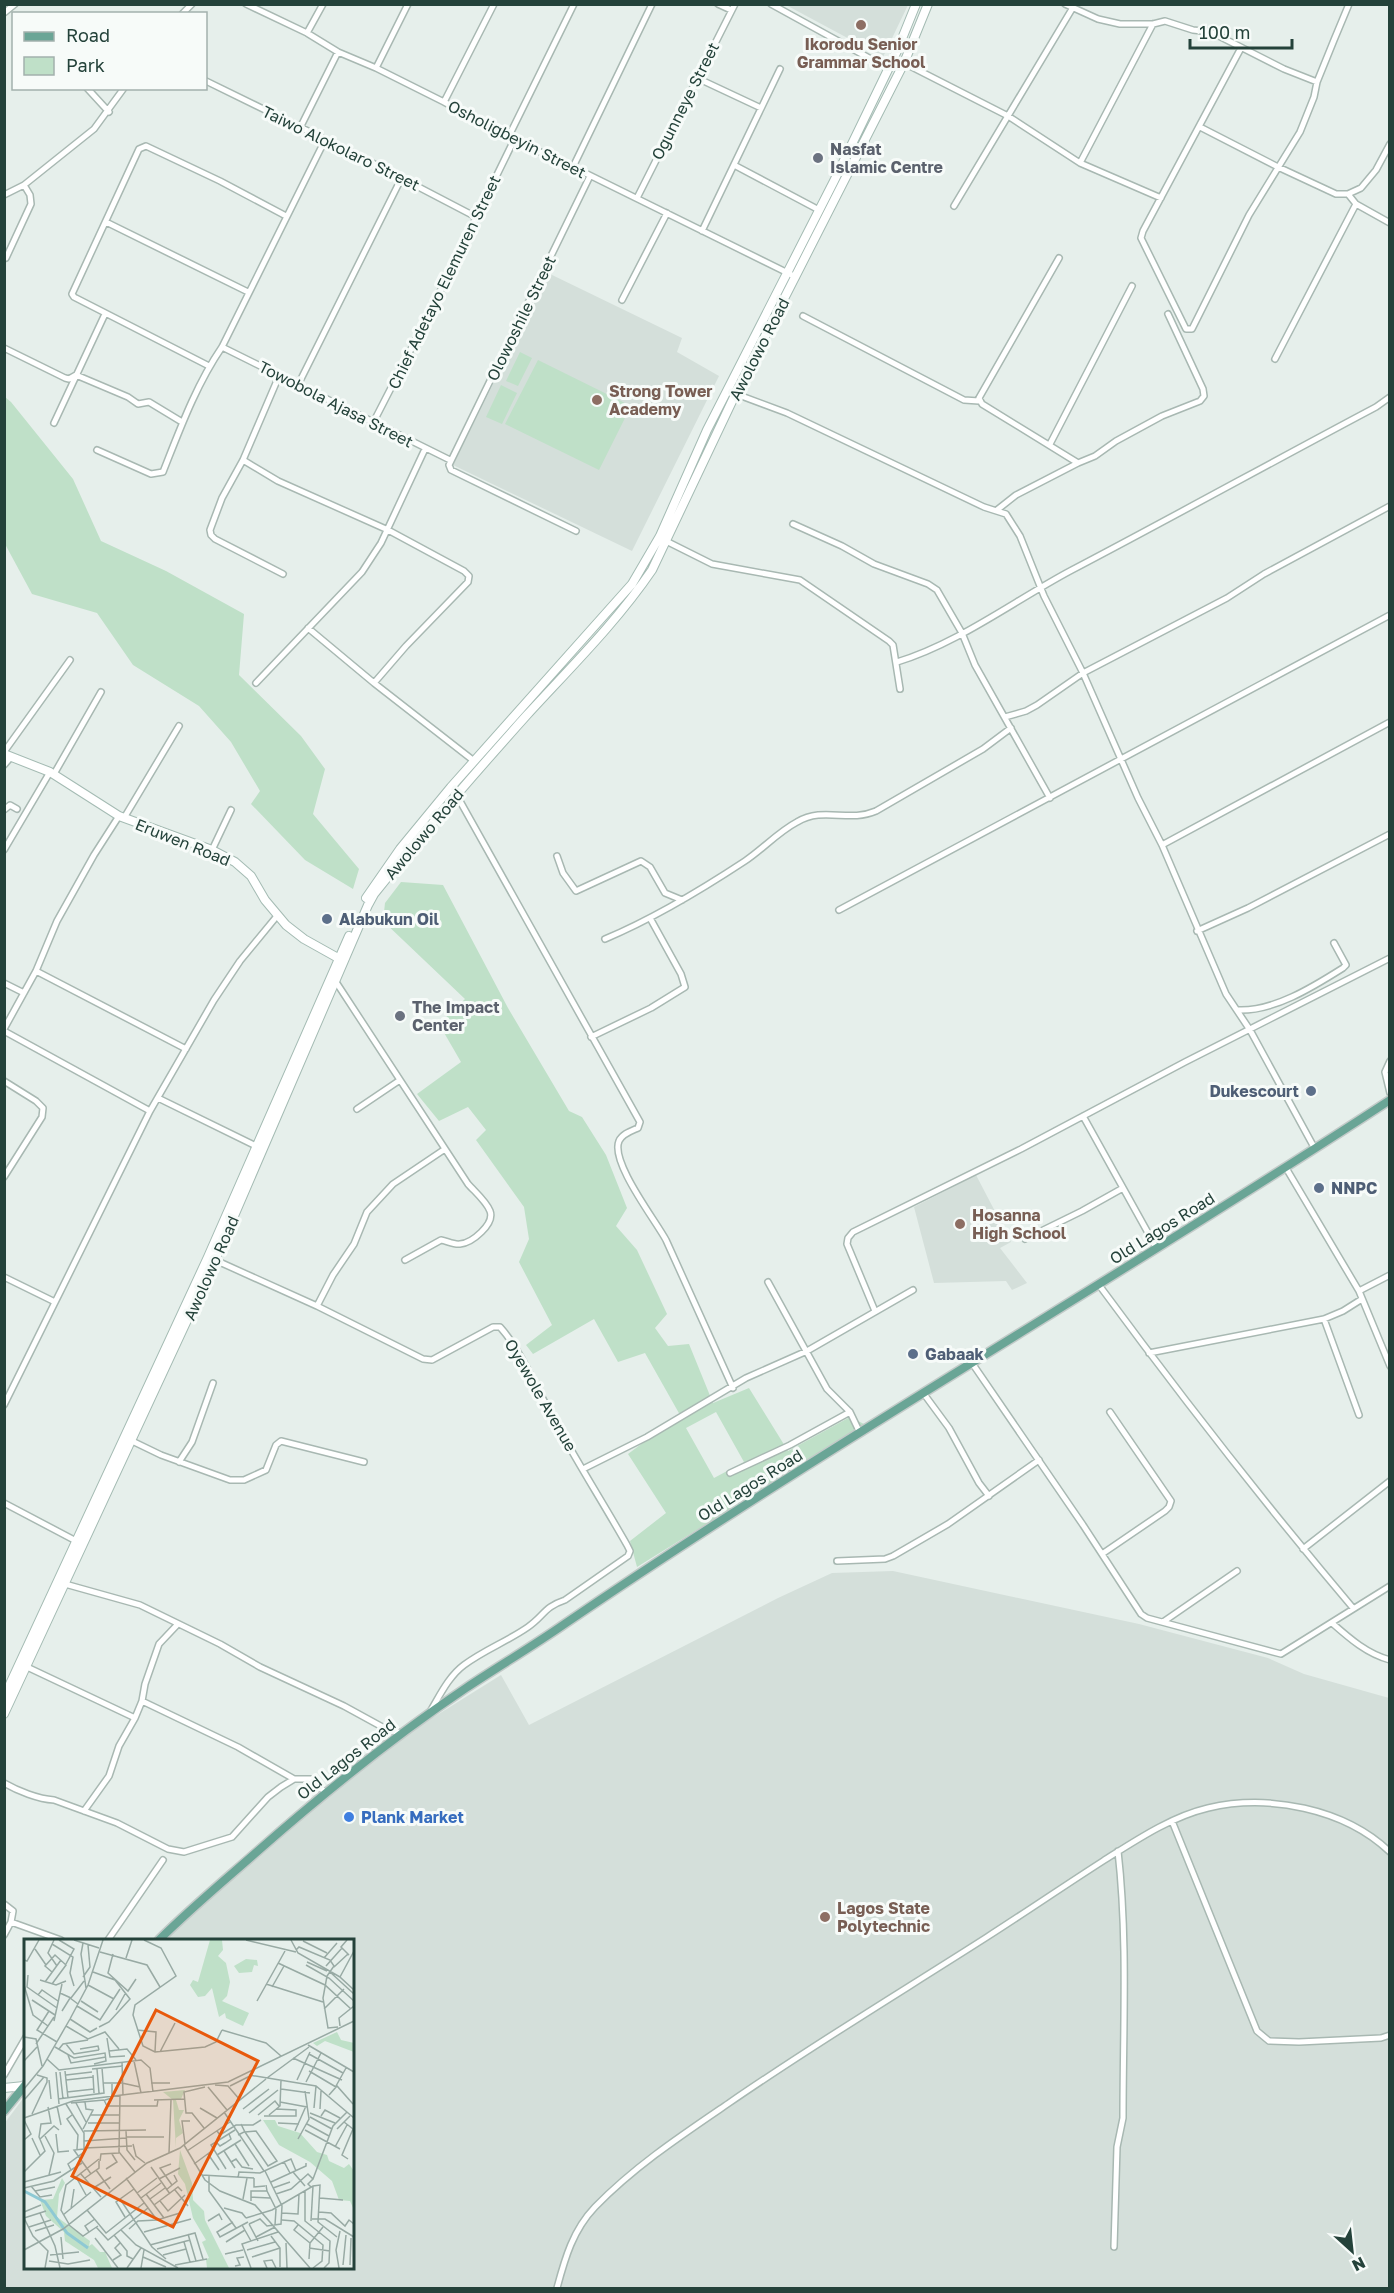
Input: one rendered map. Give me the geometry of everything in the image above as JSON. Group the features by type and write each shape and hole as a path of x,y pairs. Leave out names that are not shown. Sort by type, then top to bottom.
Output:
{"main road":[{"name":"Awolowo Road","path":"792,276 819,210 889,69 916,4"},
{"name":"Awolowo Road","path":"372,893 456,794 640,588 652,570 732,393 904,63 928,4"},
{"name":"Awolowo Road","path":"4,1714 65,1584 79,1542 258,1147 338,958 366,903 400,849 474,761 632,584 660,536 707,430 732,393"},
{"name":"Eruwen Road","path":"7,754 52,773 121,817 212,850 235,862 251,876 277,916 304,939 338,958"},
{"name":"Awolowo Road","path":"4,1697 215,1260 336,982 366,903"},
{"name":"Old Lagos Road","path":"161,1939 200,1900 326,1793 428,1714 651,1566 1286,1168 1389,1100"},
{"path":"4,2088 24,2085"},
{"path":"4,2111 9,2098 24,2086"}],"street":[{"name":"Osholigbeyin Street","path":"246,4 307,33 338,52 444,102 511,138 792,276"},
{"path":"307,33 323,4"},
{"path":"376,69 408,4"},
{"path":"444,102 494,4"},
{"name":"Chief Adetayo Elemuren Street","path":"373,423 476,217 574,4"},
{"path":"573,167 652,4"},
{"path":"718,4 731,10"},
{"name":"Ogunneye Street","path":"637,198 735,4"},
{"path":"771,4 889,69"},
{"path":"1065,4 1098,19 1120,24 1153,24 1165,21 1211,32 1317,82"},
{"path":"1241,48 1143,231 1142,243 1186,329 1192,329 1244,225 1300,132 1314,97 1317,82 1348,7 1340,4"},
{"path":"954,206 1072,9"},
{"path":"1080,163 1153,24"},
{"path":"300,128 338,52"},
{"path":"904,63 1008,116 1080,163 1161,198"},
{"path":"702,231 780,69"},
{"path":"697,78 761,108"},
{"name":"Taiwo Alokolaro Street","path":"207,82 402,177 476,217"},
{"path":"89,90 109,112"},
{"path":"4,195 24,185 94,129 109,112 123,90"},
{"path":"1200,127 1336,194 1348,194 1367,182 1389,144"},
{"path":"97,450 151,474 163,472 182,422 209,366 222,347 325,140"},
{"path":"209,366 105,314 74,297 72,291 139,149 146,146 286,216"},
{"path":"734,165 819,210"},
{"name":"Olowoshile Street","path":"450,460 590,176"},
{"path":"298,385 402,177"},
{"path":"6,258 31,204 30,195 24,185"},
{"path":"1348,194 1356,204 1389,223"},
{"path":"1275,358 1356,204"},
{"path":"622,300 667,213"},
{"path":"106,222 248,292"},
{"path":"979,401 1059,258"},
{"path":"1050,444 1132,286"},
{"path":"54,423 105,314"},
{"path":"998,510 1016,495 1095,456 1116,441 1162,416 1200,401 1204,396 1203,389 1168,314"},
{"path":"803,316 964,400 979,401 1078,463"},
{"name":"Towobola Ajasa Street","path":"222,347 450,460"},
{"path":"4,348 65,378 76,375 128,397 138,404 149,402 182,422"},
{"path":"279,376 243,460 222,498 210,530 215,539 283,574"},
{"path":"732,393 787,413 984,507 1006,514 1017,529 1041,588 1162,845 1226,994 1250,1030 1315,1149"},
{"path":"897,662 915,656 962,633 1376,407 1389,397"},
{"path":"256,683 362,572 388,530 425,449"},
{"path":"243,460 288,486 388,530 464,571 469,576 468,582 406,645 374,683"},
{"path":"450,460 451,470 576,531"},
{"path":"1005,717 1037,705 1083,673 1227,598 1264,574 1389,506"},
{"path":"793,524 842,546 874,564 928,584 937,590 962,633 975,665 1050,798"},
{"path":"666,541 712,564 800,580 893,645 900,689"},
{"path":"839,910 1122,760 1234,696 1389,615"},
{"path":"308,628 474,761"},
{"path":"4,765 7,754 70,660"},
{"path":"4,850 100,693"},
{"path":"1162,845 1389,722"},
{"path":"150,1111 4,1030 36,971 57,921 94,855 179,726"},
{"path":"605,939 682,900 747,860 797,822 820,813 854,817 876,811 983,749 1011,728"},
{"path":"456,794 640,1122 638,1128 624,1135 618,1146 619,1154 636,1196 653,1217 666,1240 733,1388"},
{"path":"4,810 10,804 17,810"},
{"path":"212,850 231,810"},
{"path":"1197,931 1248,908 1389,834"},
{"path":"557,856 563,873 576,891 641,861 650,867 664,893 682,900"},
{"path":"4,1405 150,1111 214,1000 240,962 277,916"},
{"path":"591,1037 651,1008 686,986 650,918"},
{"path":"1237,1010 1251,1011 1281,1002 1343,968 1346,965 1334,943"},
{"path":"875,1311 847,1244 853,1232 1389,958"},
{"path":"36,971 186,1049"},
{"path":"4,982 24,993"},
{"path":"336,982 468,1184 490,1211 491,1218 488,1226 465,1243 441,1240 405,1260"},
{"path":"1389,1061 1385,1072 1389,1093"},
{"path":"357,1109 400,1080"},
{"path":"4,1081 43,1108 42,1117 4,1177"},
{"path":"158,1098 258,1147"},
{"path":"1083,1116 1157,1249"},
{"path":"317,1306 333,1275 354,1244 367,1212 393,1184 445,1149"},
{"path":"1286,1168 1359,1291 1389,1366"},
{"path":"1024,1239 1124,1188"},
{"name":"Oyewole Avenue","path":"215,1260 317,1306 423,1359 432,1360 442,1356 493,1327 500,1327 630,1551 627,1556 566,1600 542,1612 529,1626 462,1666 447,1684 428,1714"},
{"path":"1359,1291 1389,1275"},
{"path":"4,1277 55,1302"},
{"path":"768,1282 827,1389 850,1412 861,1434"},
{"path":"1099,1286 1149,1353 1353,1608"},
{"path":"583,1469 628,1447 747,1378 807,1351 913,1290"},
{"path":"1149,1353 1324,1319 1362,1299"},
{"path":"1324,1319 1359,1415"},
{"path":"972,1363 1141,1614 1147,1618 1281,1654 1389,1586"},
{"path":"179,1462 192,1442 213,1383"},
{"path":"924,1394 949,1428 979,1483 989,1496"},
{"path":"730,1473 790,1445 850,1412"},
{"path":"1102,1554 1165,1511 1171,1501 1110,1412"},
{"path":"130,1440 179,1462 237,1482 266,1470 276,1446 281,1441 364,1462"},
{"path":"837,1561 889,1558 918,1542 1039,1461"},
{"path":"1304,1549 1389,1481"},
{"path":"4,1503 79,1542"},
{"path":"1163,1622 1237,1571"},
{"path":"65,1584 140,1605 220,1644 260,1667 344,1706 387,1729 401,1733"},
{"path":"1332,1623 1354,1642 1389,1660"},
{"path":"84,1811 109,1776 119,1746 142,1701 145,1684 159,1644 177,1624"},
{"path":"27,1667 135,1718"},
{"path":"142,1701 228,1742 294,1779 311,1779 326,1793"},
{"path":"4,1783 117,1823 168,1849 184,1852 232,1837 268,1797 294,1779"},
{"path":"557,2289 570,2243 580,2224 596,2206 652,2156 810,2049 1118,1851 1172,1821 1207,1808 1260,1803 1289,1805 1316,1811 1342,1821 1375,1838 1389,1852"},
{"path":"1172,1821 1257,2031 1269,2041 1299,2042 1381,2038 1389,2035"},
{"path":"1114,2247 1117,2147 1123,2118 1122,1889 1118,1851"},
{"path":"109,1939 163,1860"},
{"path":"4,1904 13,1911 11,1922 4,1935"},
{"path":"11,1922 56,1939"},
{"path":"4,2075 24,2040"}],"shaded area":[{"name":"Ikorodu Senior Grammar School","path":"786,5 908,5 883,57"},
{"name":"Strong Tower Academy","path":"548,273 682,338 677,352 719,376 632,551 453,465"},
{"name":"Hosanna High School","path":"976,1175 1011,1242 1000,1248 1027,1283 1012,1290 1006,1281 934,1283 914,1207"},
{"name":"Lagos State Polytechnic","path":"893,1571 1139,1624 1268,1658 1304,1674 1389,1698 1389,2288 5,2288 4,2124 24,2097 24,2269 354,2269 354,1939 165,1939 330,1795 413,1730 501,1675 529,1725 778,1598 832,1573"}],"green space":[{"path":"520,352 532,358 518,386 506,381"},
{"path":"538,360 631,406 599,470 505,424"},
{"path":"501,385 517,393 502,424 486,417"},
{"path":"5,397 73,479 101,541 166,571 244,614 239,675 301,736 325,769 313,814 359,869 353,889 305,860 251,804 260,791 231,742 199,706 133,665 97,613 32,594 5,544"},
{"path":"401,882 443,885 508,1008 569,1111 582,1117 606,1155 627,1208 616,1226 637,1250 667,1314 655,1328 668,1346 689,1344 713,1403 749,1388 788,1451 850,1417 866,1425 637,1567 630,1541 666,1513 628,1454 680,1415 645,1353 618,1362 594,1319 533,1354 526,1345 552,1325 519,1262 529,1239 524,1207 476,1140 486,1130 468,1107 439,1121 417,1094 461,1062 439,1024 465,999 383,921 385,903","holes":["716,1412 744,1462 714,1478 686,1428"]}],"place":[{"name":"Ikorodu Senior Grammar School","path":"861,25"},
{"name":"Nasfat Islamic Centre","path":"818,158"},
{"name":"Strong Tower Academy","path":"597,400"},
{"name":"Alabukun Oil","path":"327,919"},
{"name":"The Impact Center","path":"400,1016"},
{"name":"Dukescourt","path":"1311,1091"},
{"name":"NNPC","path":"1319,1188"},
{"name":"Hosanna High School","path":"960,1224"},
{"name":"Gabaak","path":"913,1354"},
{"name":"Plank Market","path":"349,1817"},
{"name":"Lagos State Polytechnic","path":"825,1917"}]}
